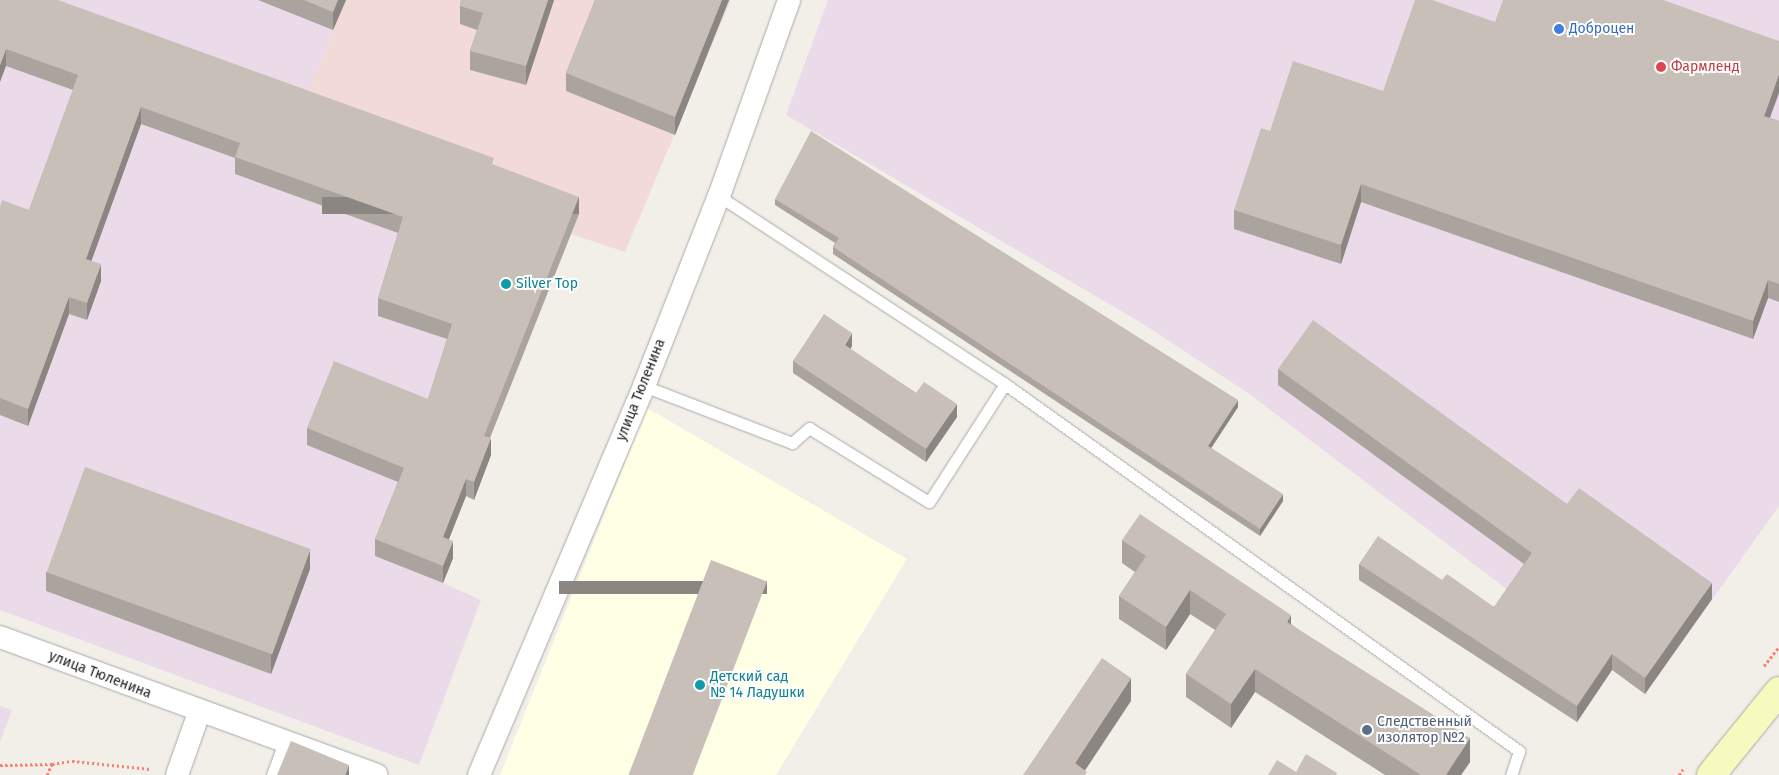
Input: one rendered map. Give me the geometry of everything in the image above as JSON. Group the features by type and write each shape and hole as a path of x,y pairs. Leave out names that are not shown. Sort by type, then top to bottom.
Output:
{"street":[{"name":"улица Тюленина","path":"479,775 644,386 719,196 789,0"},
{"name":"улица Тюленина","path":"0,637 199,713 376,775"},
{"path":"1711,775 1779,691"},
{"path":"177,774 199,713"}],"lane":[{"path":"719,196 1005,384 1520,751 1511,775"},
{"path":"644,386 792,443 809,428 929,502 1005,384"},
{"path":"272,775 284,742"}],"path":[{"path":"0,765 52,764 72,761 177,774"},
{"path":"48,775 52,764"}],"shaded area":[{"path":"0,0 346,0 305,101 469,161 453,339 404,485 443,583 481,600 419,765 0,610"},
{"path":"346,0 731,0 625,252 571,234 578,214 304,101"},
{"path":"828,0 1779,0 1779,506 1645,694 1248,393 1140,322 786,115"},
{"path":"647,408 907,559 776,775 500,775"},
{"path":"0,706 12,710 0,742"}],"building":[{"path":"0,0 58,0 494,158 492,164 579,197 484,436 491,438 474,482 466,479 443,537 453,541 443,566 375,539 404,468 307,428 334,361 428,399 452,324 378,298 403,217 235,157 240,143 141,107 86,259 101,264 87,303 69,297 28,409 0,398 0,207 2,200 29,210 78,75 6,49 0,65"},
{"path":"304,0 338,0 333,12"},
{"path":"461,0 548,0 526,66 470,51 483,13 460,6"},
{"path":"595,0 722,0 675,117 566,73"},
{"path":"1415,0 1432,0 1495,22 1503,0 1663,0 1779,41 1779,74 1764,116 1779,121 1779,284 1768,280 1753,321 1361,184 1341,245 1234,210 1261,128 1270,131 1293,61 1383,91"},
{"path":"811,131 1238,400 1208,446 1283,494 1260,529 833,247 839,238 775,199"},
{"path":"824,314 852,333 845,345 916,393 924,382 957,404 926,449 793,361"},
{"path":"1313,320 1567,504 1579,488 1712,583 1645,678 1612,654 1577,706 1359,564 1378,536 1442,580 1447,574 1494,607 1532,553 1278,369"},
{"path":"85,467 311,549 272,654 47,572"},
{"path":"1140,514 1291,615 1287,622 1470,738 1446,775 1421,775 1255,669 1231,704 1186,674 1226,614 1190,590 1166,627 1119,596 1146,556 1122,540"},
{"name":"Детский сад № 14 Ладушки","path":"711,560 767,582 693,775 629,775"},
{"path":"1102,658 1131,678 1075,763 1087,772 1085,775 1023,775"},
{"path":"291,741 349,765 345,775 277,775"},
{"path":"1306,754 1337,773 1336,775 1268,775 1277,760 1296,772"}],"place":[{"name":"Доброцен","path":"1559,29"},
{"name":"Фармленд","path":"1661,67"},
{"name":"Silver Top","path":"506,284"},
{"name":"Детский сад № 14 Ладушки","path":"700,685"},
{"name":"Следственный изолятор №2","path":"1367,730"}]}
